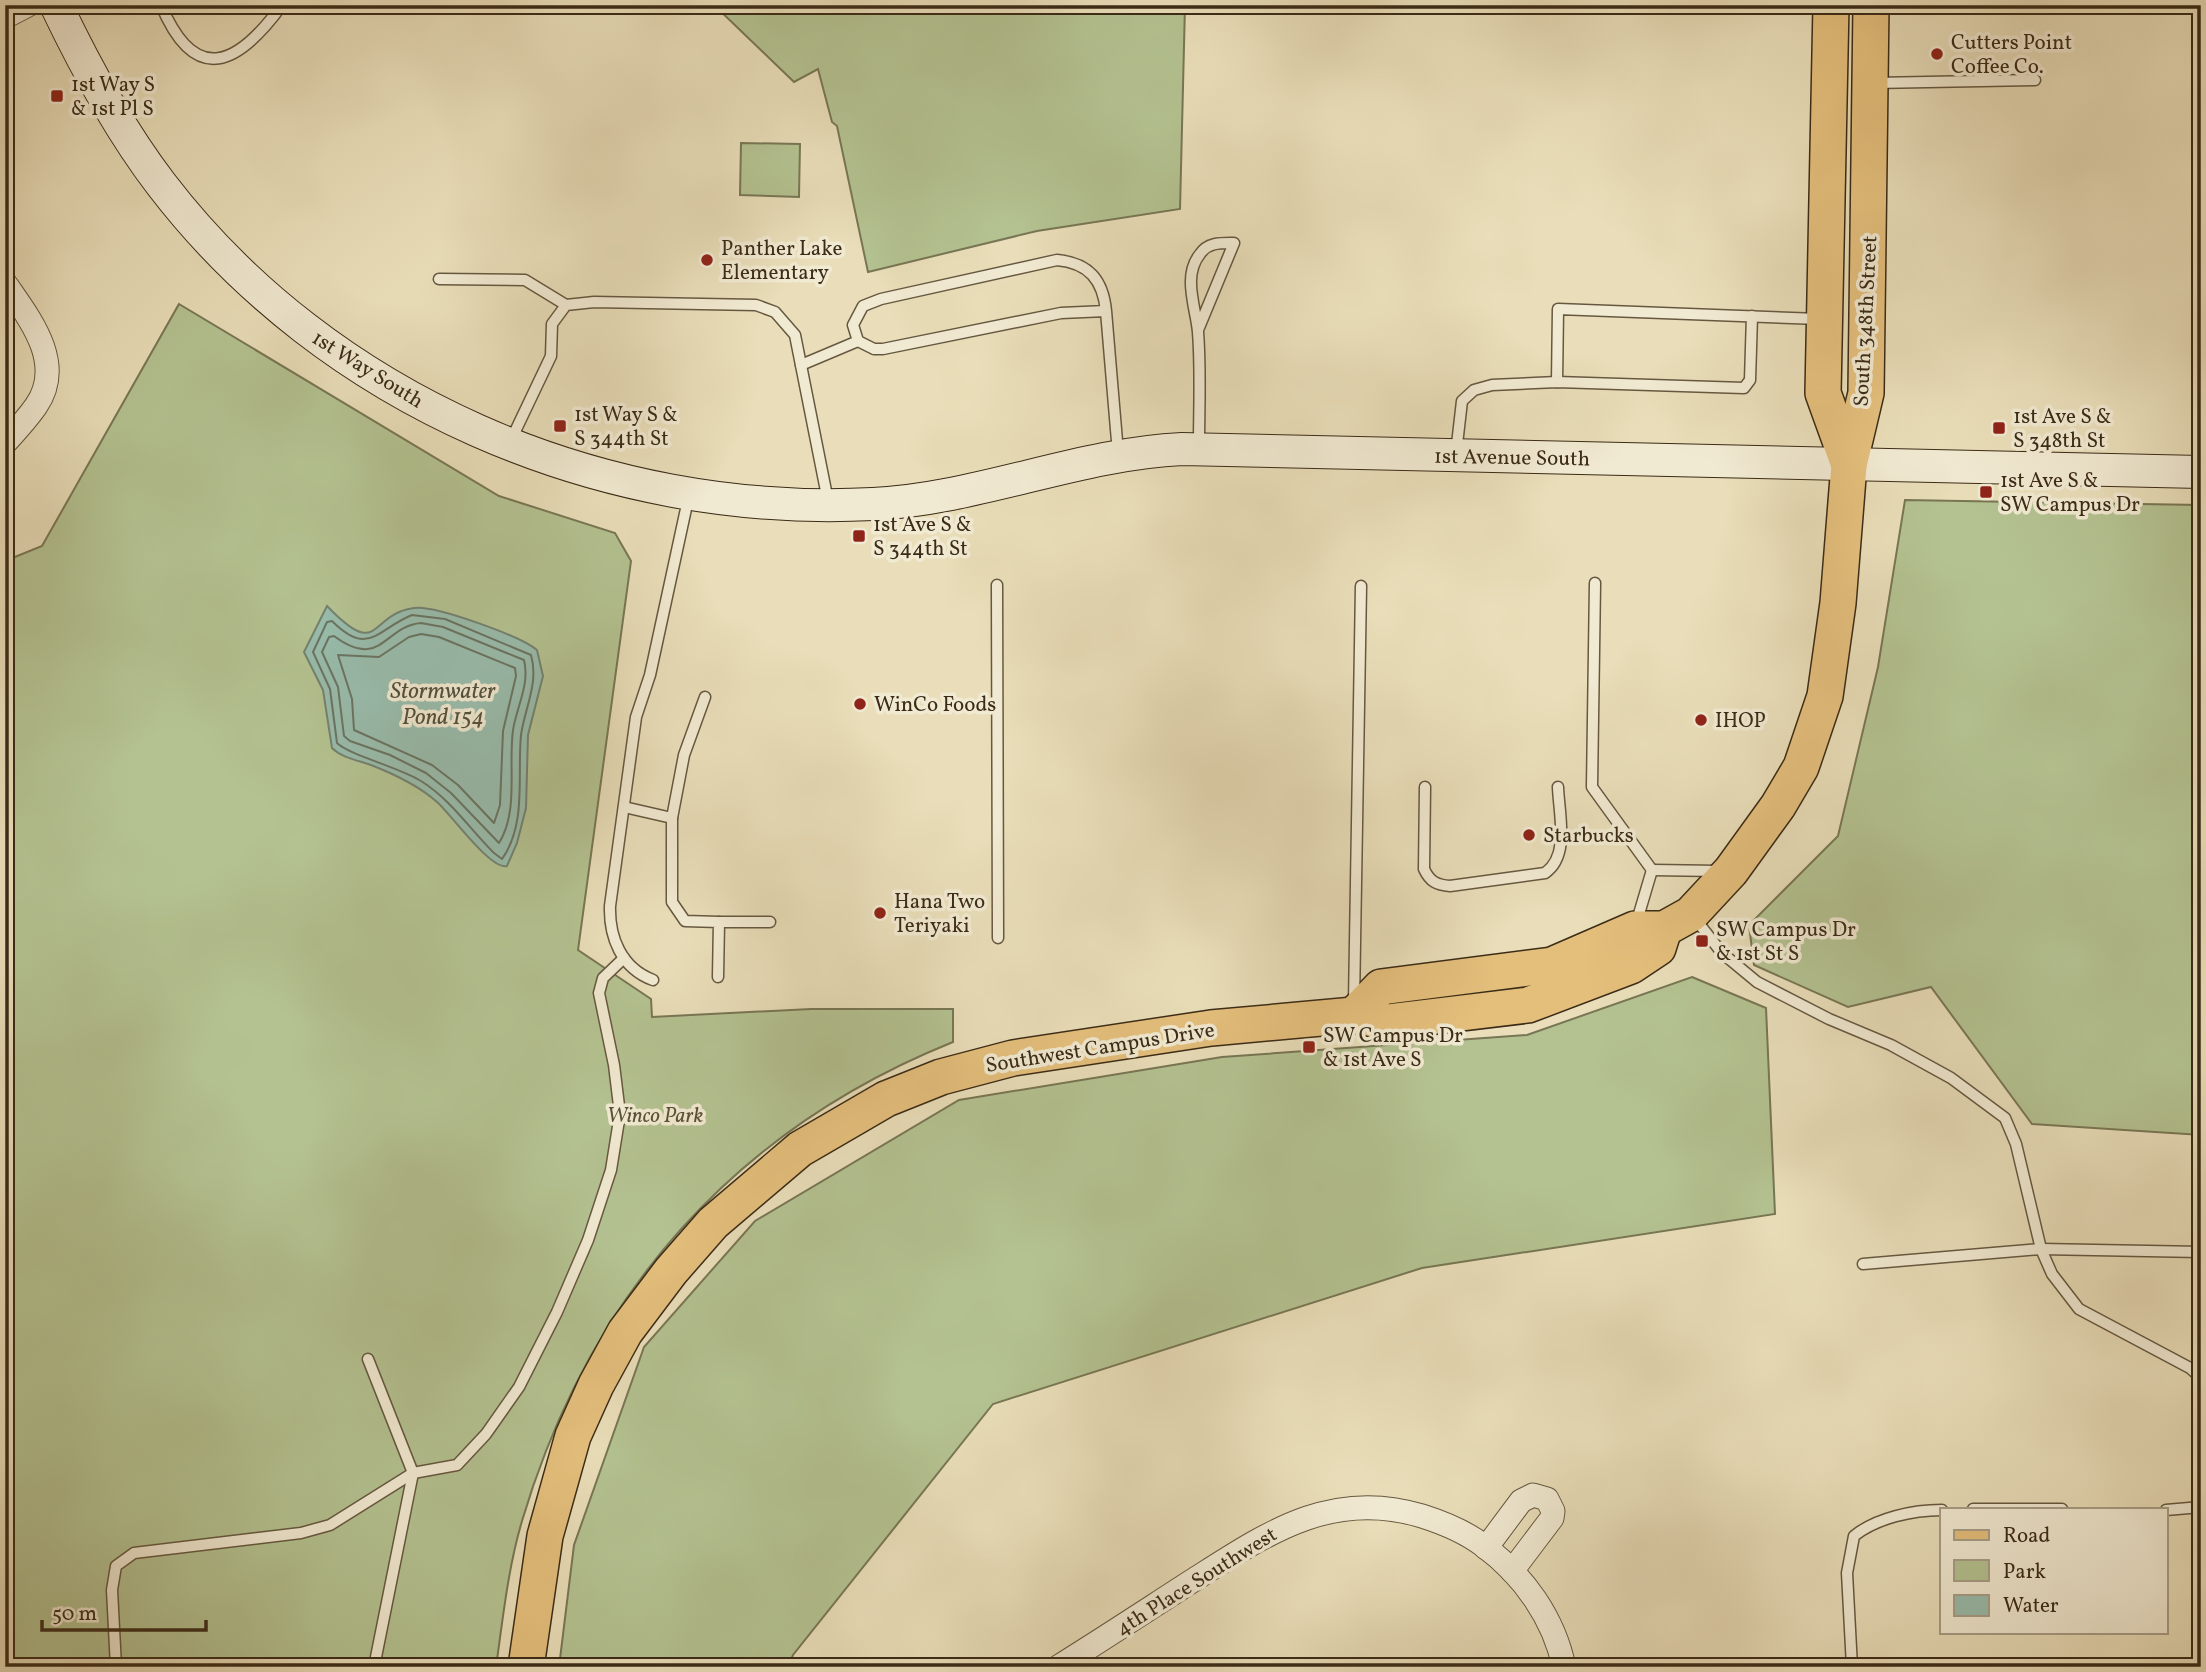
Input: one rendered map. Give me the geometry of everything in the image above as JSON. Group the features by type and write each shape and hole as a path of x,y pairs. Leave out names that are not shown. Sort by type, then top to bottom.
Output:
{"main road":[{"name":"1st Way South","path":"56,5 87,69 126,134 161,184 249,282 292,321 377,380 420,403 510,443 602,476 689,495 829,506"},
{"name":"South 348th Street","path":"1831,5 1823,393 1849,465"},
{"name":"South 348th Street","path":"1849,465 1866,393 1871,5"},
{"name":"1st Avenue South","path":"829,506 876,504 945,495 1118,454 1199,449 2201,472"},
{"name":"Southwest Campus Drive","path":"526,1667 545,1536 573,1436 596,1385 625,1332 671,1271 713,1223 775,1168 843,1122 886,1099 941,1077 1013,1058 1211,1028 1354,1015 1387,1022 1528,1005 1631,966 1658,948 1663,924 1731,871 1801,767 1825,696 1838,603 1849,465"}],"street":[{"path":"5,17 29,5"},
{"path":"5,284 37,331 47,364 41,397 5,443"},
{"name":"4th Place Southwest","path":"1059,1666 1247,1546 1292,1523 1322,1513 1359,1507 1407,1511 1450,1526 1498,1558 1541,1608 1554,1633 1564,1667"}],"lane":[{"path":"161,5 172,29 190,51 199,56 218,57 235,53 256,39 282,5"},
{"path":"1871,83 2035,80"},
{"path":"1198,330 1234,243 1211,244 1199,255 1192,273 1191,303 1198,330 1199,449"},
{"path":"1106,311 1061,313 883,349 874,349 858,341 854,333 854,317 869,303 1057,260 1080,265 1093,274 1103,289 1106,311 1118,454"},
{"path":"439,279 525,280 566,305 608,302 766,307 790,325 796,335 829,506"},
{"path":"510,443 551,356 552,324 566,305"},
{"path":"1557,382 1558,309 1824,319"},
{"path":"1456,455 1459,409 1467,395 1492,385 1557,382 1744,388 1750,380 1752,316"},
{"path":"801,365 858,341"},
{"path":"653,980 639,973 624,958 611,931 610,916 636,717 650,675 689,495"},
{"path":"1595,583 1592,788 1652,870 1663,924 1722,953 1756,982 1829,1019 1891,1045 1951,1079 2005,1118 2016,1144 2041,1249 2052,1274 2079,1309 2190,1368 2201,1378"},
{"path":"996,585 998,938"},
{"path":"1354,1015 1362,586"},
{"path":"705,697 684,755 672,817 672,902 685,921 770,922"},
{"path":"1424,787 1424,869 1429,879 1438,885 1451,886 1545,873 1555,866 1560,853 1558,787"},
{"path":"624,807 672,817"},
{"path":"1652,870 1731,871"},
{"path":"718,977 719,922"},
{"path":"116,1667 112,1590 116,1566 134,1553 301,1533 330,1525 413,1473 457,1465 486,1434 519,1387 577,1269 598,1212 619,1136 616,1074 599,993 603,978 624,958"},
{"path":"1863,1264 2041,1249 2201,1252"},
{"path":"368,1359 413,1473 374,1667"},
{"path":"2168,1510 2201,1507"},
{"path":"1852,1667 1847,1573 1854,1536 1867,1525 1927,1510 1940,1510"}],"green space":[{"path":"714,5 1185,5 1180,209 1037,231 868,272 837,126 832,122 818,69 794,82"},
{"path":"741,143 800,144 799,197 740,195"},
{"name":"Winco Park","path":"179,304 499,496 615,533 631,561 578,950 651,999 652,1017 811,1009 953,1009 953,1042 874,1079 803,1122 738,1173 680,1230 630,1293 587,1363 551,1439 517,1539 506,1593 496,1667 5,1667 5,561 42,546"},
{"path":"1905,500 2201,505 2201,1135 2032,1124 1931,987 1848,1007 1754,965 1749,925 1838,836 1878,667"},
{"path":"1692,977 1766,1008 1775,1214 1422,1268 993,1404 793,1655 788,1667 559,1667 574,1545 644,1347 755,1221 959,1100 1222,1057 1527,1035"}],"water":[{"name":"Stormwater Pond 154","path":"327,606 357,631 366,633 399,612 425,608 477,623 514,637 537,650 543,676 528,735 526,808 517,843 507,866 500,865 481,851 443,808 422,790 397,776 345,756 332,748 323,690 304,652"}],"place":[{"name":"Cutters Point Coffee Co.","path":"1937,54"},
{"name":"1st Way S & 1st Pl S","path":"57,96"},
{"name":"Panther Lake Elementary","path":"707,260"},
{"name":"1st Way S & S 344th St","path":"560,426"},
{"name":"1st Ave S & S 348th St","path":"1999,428"},
{"name":"1st Ave S & SW Campus Dr","path":"1986,492"},
{"name":"1st Ave S & S 344th St","path":"859,536"},
{"name":"WinCo Foods","path":"860,704"},
{"name":"IHOP","path":"1701,720"},
{"name":"Starbucks","path":"1529,835"},
{"name":"Hana Two Teriyaki","path":"880,913"},
{"name":"SW Campus Dr & 1st St S","path":"1702,941"},
{"name":"SW Campus Dr & 1st Ave S","path":"1309,1047"}]}
